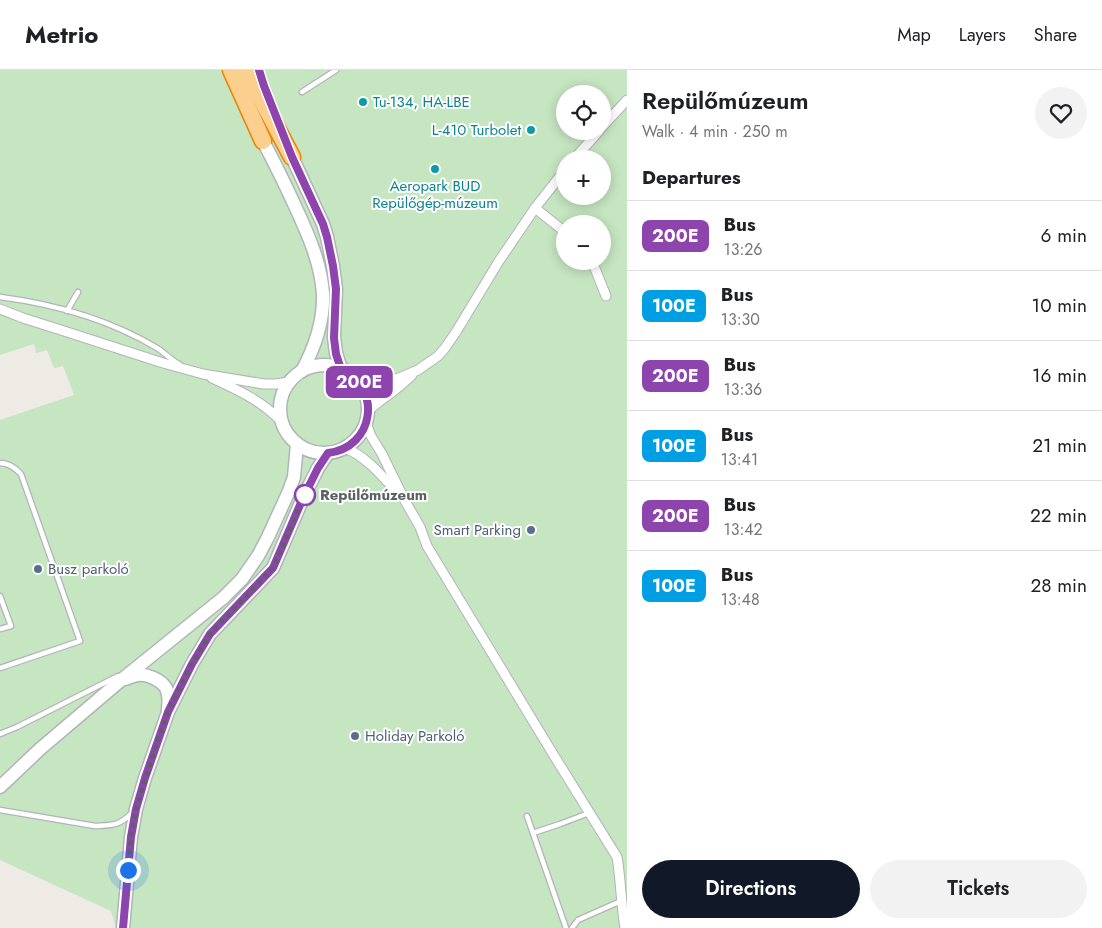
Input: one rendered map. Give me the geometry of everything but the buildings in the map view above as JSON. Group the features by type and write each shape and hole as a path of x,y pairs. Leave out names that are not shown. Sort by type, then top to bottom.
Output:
{"highway":[{"path":"231,70 263,140"},
{"path":"246,70 292,157"},
{"path":"259,70 292,157"}],"street":[{"path":"611,117 627,100"},
{"path":"263,140 310,238 320,271 323,294 319,330 311,354 302,371"},
{"path":"582,150 591,140"},
{"path":"292,157 323,224 327,237 336,289 334,338 336,354 341,369"},
{"path":"556,181 535,208 499,262 445,348 401,386 377,403 367,417 358,438 336,452 328,453 308,450 297,444 287,434 282,421 280,405 289,382 302,371 314,366 328,365 341,369 352,375 361,385 367,397 367,417 371,436 420,527 427,546 617,857 625,928"},
{"path":"535,208 556,225"},
{"path":"596,270 606,296"},
{"path":"0,309 23,318 203,374 264,384 289,382"},
{"path":"361,385 373,386 388,383 418,370"},
{"path":"203,374 249,396 282,421"},
{"path":"0,788 40,749 120,681 223,598 242,579 258,556 272,530 289,491 294,477 297,444"},
{"path":"345,448 370,463 404,499"},
{"path":"123,928 131,837 136,809 168,712 192,664 210,634 273,568 303,498 328,453"},
{"path":"120,681 136,675 149,676 157,680 165,688 169,698 168,712"}],"lane":[{"path":"302,92 336,70"},
{"path":"67,311 78,292"},
{"path":"0,297 34,302 105,323 159,349 174,362 189,370"},
{"path":"0,462 14,466 21,474 80,641 0,668"},
{"path":"0,596 11,626 0,629"},
{"path":"0,734 142,664"},
{"path":"0,810 95,826 110,826 122,822 136,809"},
{"path":"533,833 589,813"},
{"path":"527,816 566,928"},
{"path":"572,928 578,920 622,901"}],"green space":[{"path":"0,70 627,70 627,928 116,928 111,911 0,860 0,420 74,395 63,366 54,368 47,350 36,353 34,344 0,355"}],"bus line":[{"name":"200E","path":"123,928 131,837 136,809 168,712 192,664 210,634 273,568 303,498 328,453 350,446 361,433 368,417 367,397 361,385 347,371 341,369 336,354 334,338 336,289 333,266 323,224 292,157 259,70"}],"place":[{"name":"Tu-134, HA-LBE","path":"363,102"},
{"name":"L-410 Turbolet","path":"531,130"},
{"name":"Aeropark BUD Repülőgép-múzeum","path":"435,169"},
{"name":"Repülőmúzeum","path":"305,495"},
{"name":"Smart Parking","path":"531,530"},
{"name":"Busz parkoló","path":"38,569"},
{"name":"Holiday Parkoló","path":"355,736"}],"route":[{"path":"128,870 136,809 168,712 192,664 210,634 273,568 305,495"}]}
